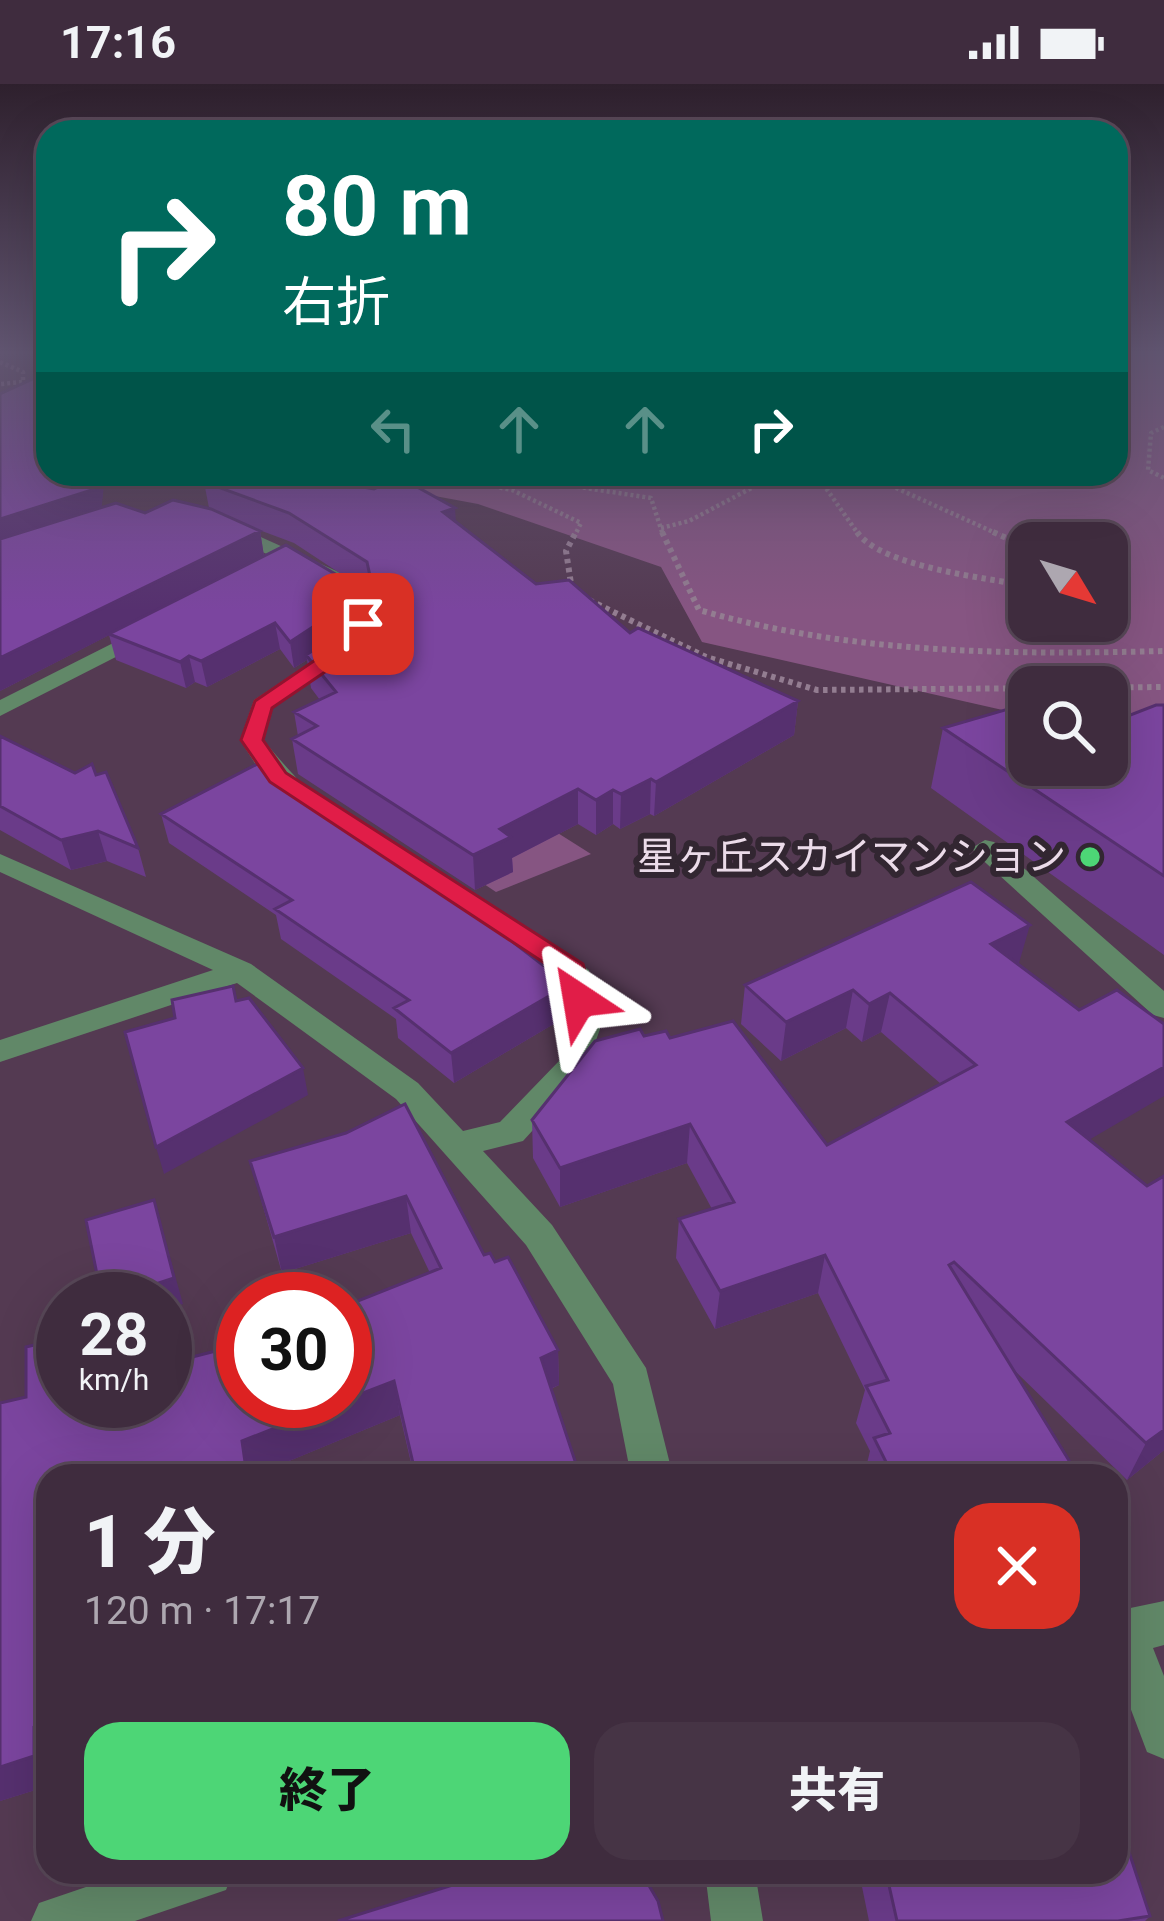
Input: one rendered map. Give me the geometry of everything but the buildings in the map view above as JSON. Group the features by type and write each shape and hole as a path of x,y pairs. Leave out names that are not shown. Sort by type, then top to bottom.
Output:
{"street":[{"path":"200,518 280,561 334,577 358,598 363,624 343,650 262,705 252,740 278,777 317,802"},
{"path":"0,709 166,622"},
{"path":"985,848 1164,1008"},
{"path":"396,853 574,970 585,1029 573,1066 511,1132 457,1145"},
{"path":"2,864 241,971 406,1091 538,1235 632,1380 650,1464"},
{"path":"0,1051 241,971"},
{"path":"1134,1629 1164,1735"},
{"path":"56,1921 171,1884"},
{"path":"732,1884 737,1921"}],"path":[{"path":"1150,440 1148,470 1164,478"},
{"path":"491,486 512,490 581,523 566,551 572,592 706,657 817,690 1164,687"},
{"path":"572,486 651,498 699,610 766,633 963,653 1164,651"},
{"path":"661,528 689,521 755,486"},
{"path":"824,486 864,542 930,567 1008,582"},
{"path":"893,486 1008,538"}],"shaded area":[{"path":"1128,440 1164,440 1164,747 1128,739 1128,666 1008,666 1008,711 702,642 661,567 478,504 381,486 1128,486"},
{"path":"504,799 591,854 496,892 412,836"}],"place":[{"name":"星ヶ丘スカイマンション","path":"1090,857"}],"route":[{"path":"363,624 343,650 262,705 252,740 278,777 574,970 579,1000"}]}
